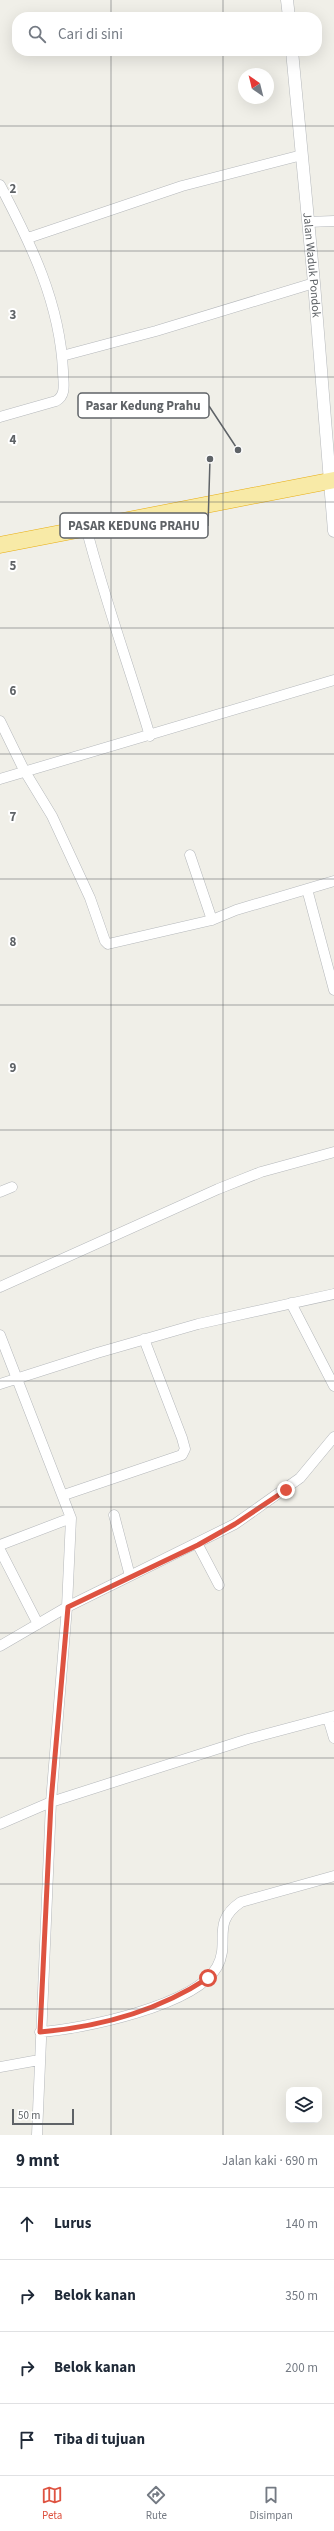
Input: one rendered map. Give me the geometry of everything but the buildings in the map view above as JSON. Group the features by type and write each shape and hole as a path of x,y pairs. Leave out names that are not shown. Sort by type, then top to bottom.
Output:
{"highway":[{"path":"0,545 332,480"}],"street":[{"path":"287,0 288,12"},
{"name":"Jalan Waduk Pondok","path":"292,56 332,480 334,531"},
{"path":"28,238 182,186 302,155"},
{"path":"0,185 28,238 47,283 62,356 64,392 61,398 0,417"},
{"path":"308,222 334,221"},
{"path":"62,356 156,331 314,283"},
{"path":"86,527 99,578 124,651 150,736"},
{"path":"0,779 24,770 150,736 334,680"},
{"path":"0,721 24,770 52,816 90,898 105,941 108,944 116,944 212,920 334,880"},
{"path":"190,855 212,920"},
{"path":"307,889 334,990"},
{"path":"0,1287 218,1189 261,1172 334,1152"},
{"path":"0,1192 12,1187"},
{"path":"0,1384 144,1339 334,1294"},
{"path":"291,1303 334,1386"},
{"path":"0,1335 64,1495 71,1518 68,1607 51,1802 36,2135"},
{"path":"64,1495 182,1455 185,1449 182,1438 144,1339"},
{"path":"0,1646 68,1607 130,1576 198,1545 235,1524 286,1490 300,1478 334,1437"},
{"path":"114,1514 130,1576"},
{"path":"0,1545 71,1518"},
{"path":"198,1545 219,1585"},
{"path":"0,1550 38,1624"},
{"path":"0,1824 51,1802 248,1739 331,1717 334,1738"},
{"path":"40,2032 91,2026 157,2006 188,1992 208,1978 217,1968 221,1957 223,1921 229,1910 241,1902 334,1876"},
{"path":"0,2067 39,2060"}],"place":[{"name":"Pasar Kedung Prahu","path":"238,450"},
{"name":"PASAR KEDUNG PRAHU","path":"210,459"}],"route":[{"path":"208,1978 188,1992 157,2006 91,2026 40,2032 51,1802 68,1607 130,1576 198,1545 235,1524 286,1490"}]}
